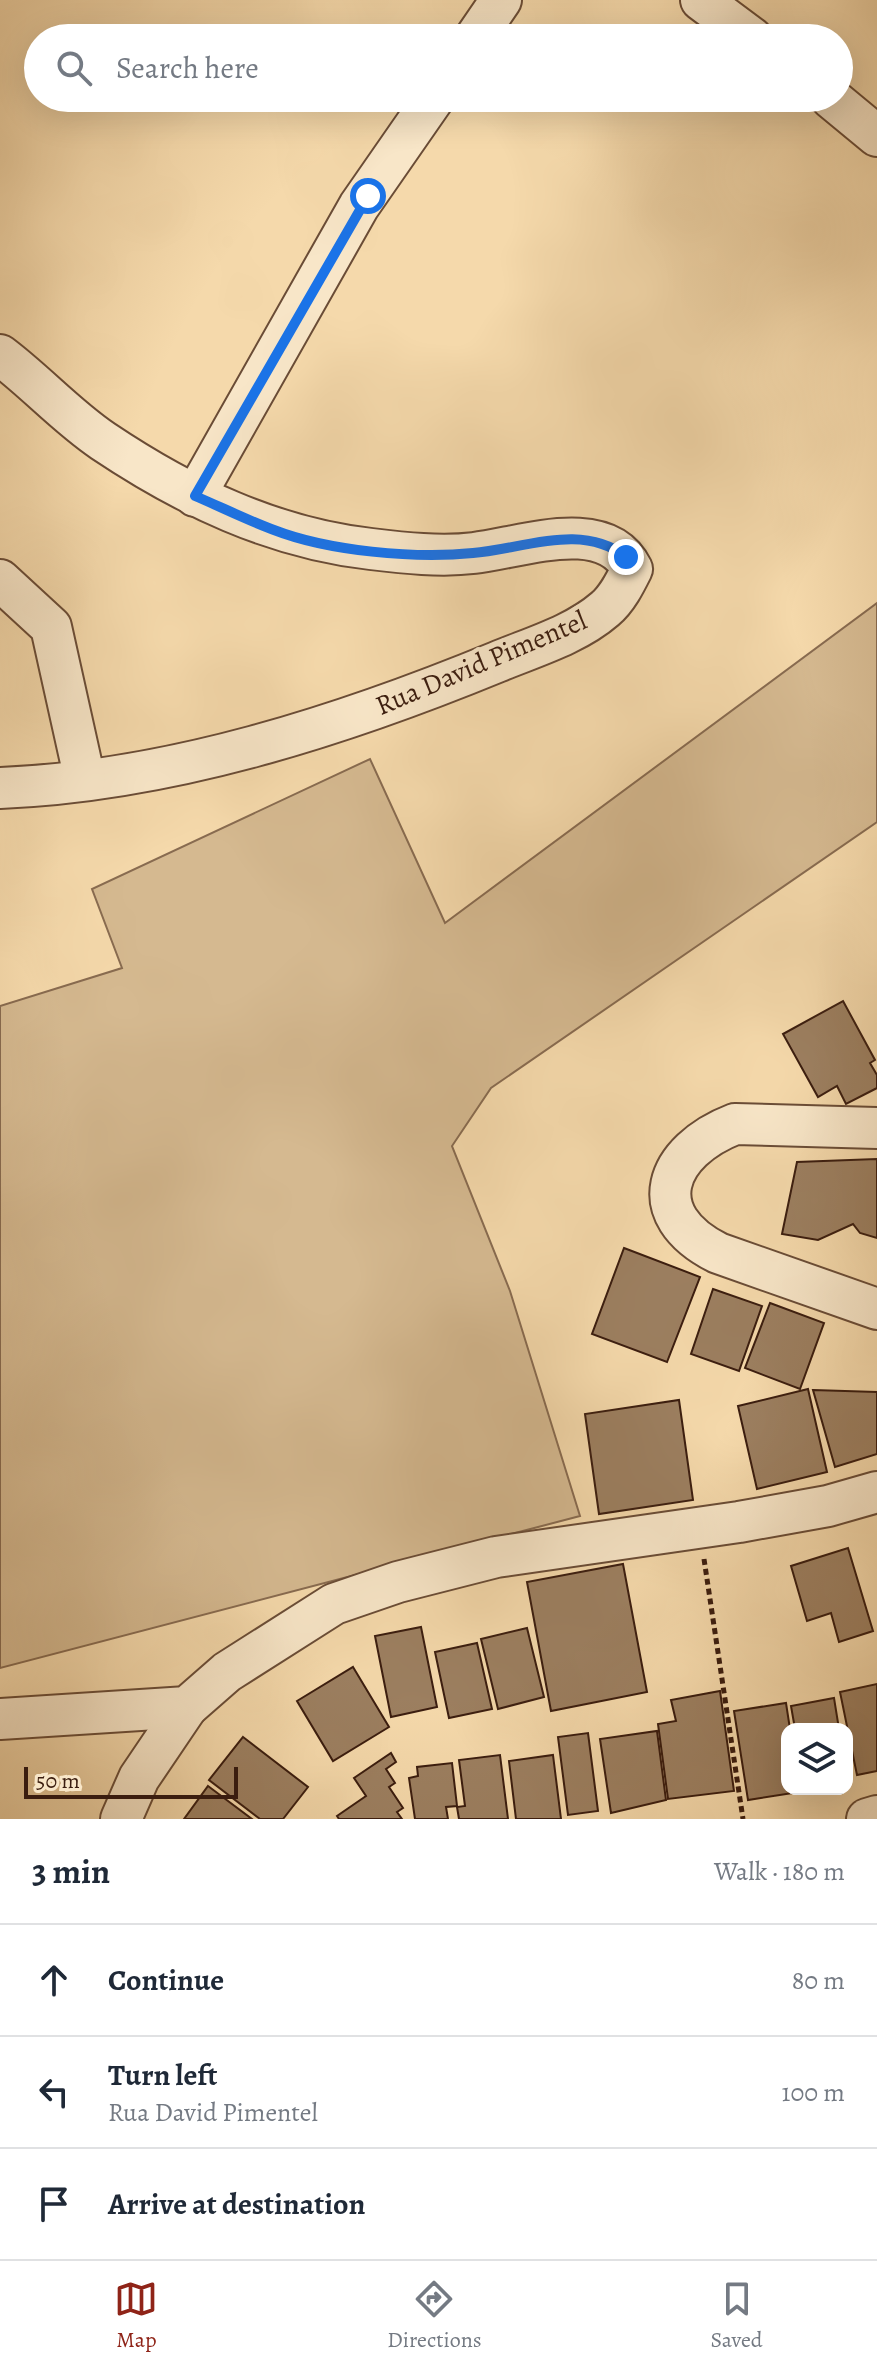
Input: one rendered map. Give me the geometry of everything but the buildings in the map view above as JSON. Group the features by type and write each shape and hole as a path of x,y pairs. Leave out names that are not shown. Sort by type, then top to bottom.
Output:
{"street":[{"path":"485,24 501,0"},
{"path":"701,0 733,24"},
{"path":"195,496 359,206 424,112"},
{"path":"848,112 877,136"},
{"name":"Rua David Pimentel","path":"0,355 101,440 195,496 276,531 326,543 425,554 472,554 561,540 587,540 613,547 626,557 632,569 624,586 606,609 572,631 363,712 202,758 85,780 0,788"},
{"path":"0,580 51,627 85,780"},
{"path":"877,1128 735,1124 715,1132 688,1151 671,1188 671,1207 681,1229 718,1253 877,1309"},
{"path":"121,1819 139,1778 187,1707 227,1672 334,1604 398,1582 496,1557 700,1528 828,1506 877,1492"},
{"path":"0,1719 187,1707"},
{"path":"867,1819 877,1816"}],"path":[{"path":"700,1528 743,1819"}],"shaded area":[{"path":"877,603 877,822 491,1088 452,1146 510,1291 580,1516 0,1668 0,1006 122,968 92,889 370,759 445,923"}],"route":[{"path":"368,196 359,206 195,496 276,531 373,550 472,554 561,540 587,540 613,547 626,557"}]}
